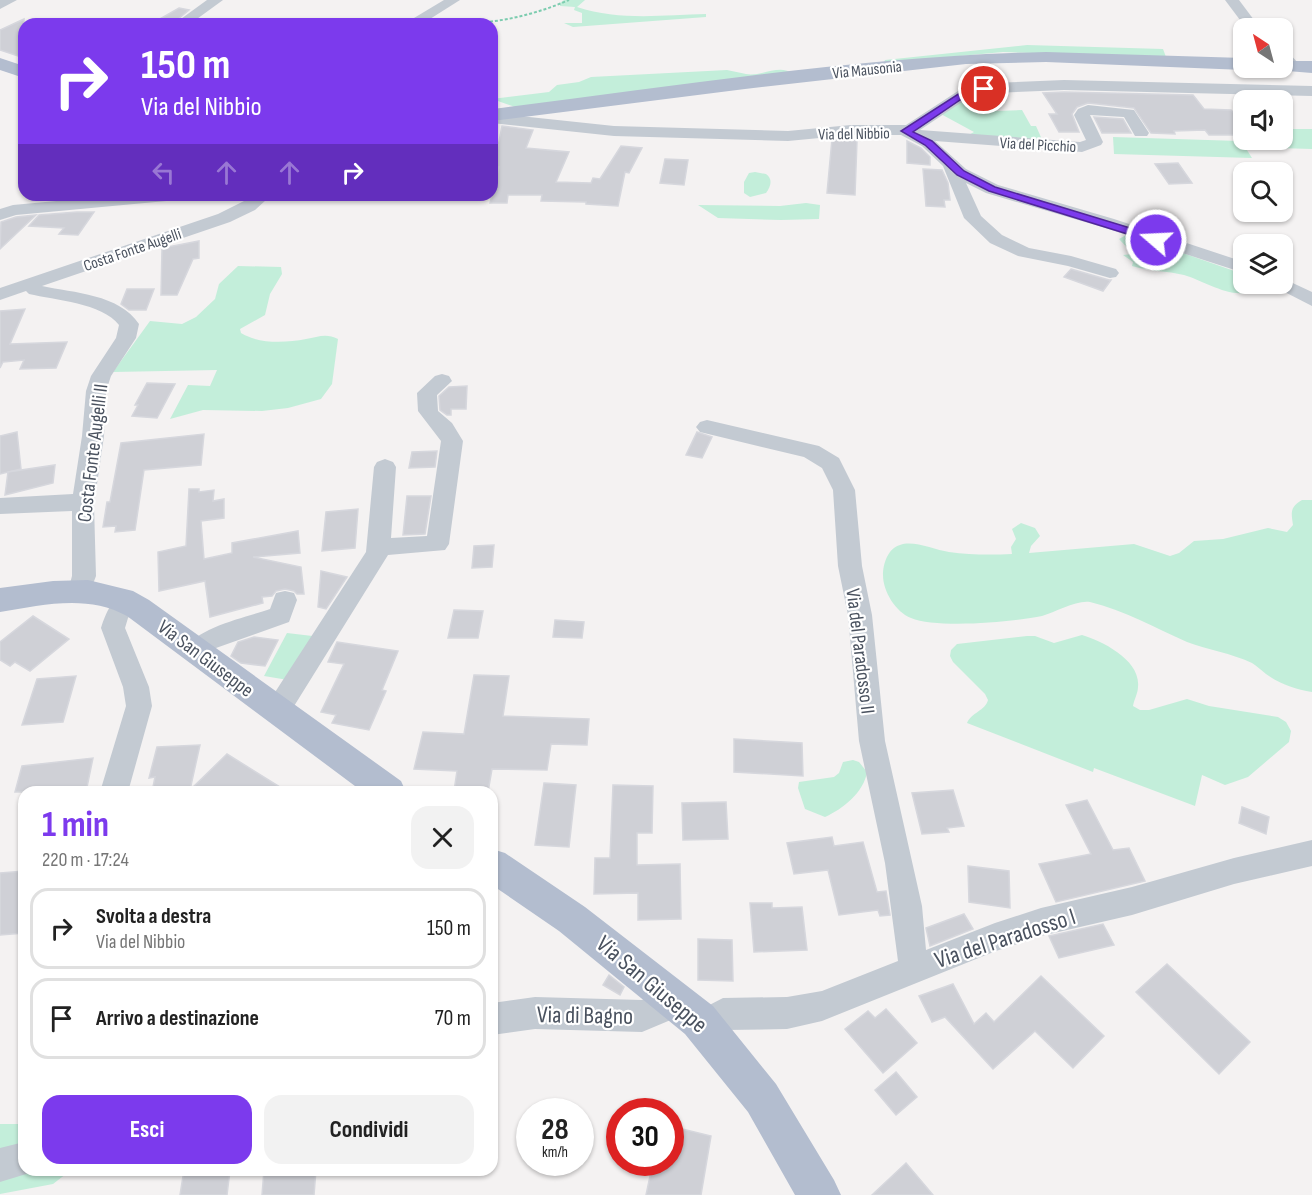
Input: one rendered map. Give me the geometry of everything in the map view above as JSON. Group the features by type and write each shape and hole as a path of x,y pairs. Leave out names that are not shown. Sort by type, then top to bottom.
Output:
{"main road":[{"name":"Via Mausonia","path":"498,115 745,82 977,58 1046,57 1233,64"},
{"path":"0,64 18,70"},
{"name":"Via San Giuseppe","path":"0,600 80,591 106,593 128,601 381,786"},
{"name":"Via San Giuseppe","path":"498,869 572,919 673,998 703,1025 762,1098 819,1195"}],"street":[{"path":"0,5 10,0"},
{"path":"189,18 216,0"},
{"path":"423,18 453,0"},
{"path":"1232,0 1246,18"},
{"name":"Via del Nibbio","path":"498,117 573,129 771,137 851,130 909,133 963,94 984,89 1064,85 1312,91"},
{"name":"Via del Picchio","path":"909,133 1059,147 1082,147 1095,142 1083,115 1083,112 1088,110 1129,113 1141,133"},
{"path":"909,133 938,151 951,166 974,181 1002,192 1108,223 1233,264"},
{"path":"951,166 973,218 996,239 1024,252 1071,261 1110,273"},
{"path":"0,215 13,210 111,201"},
{"name":"Costa Fonte Augelli","path":"0,294 240,212 256,201"},
{"name":"Costa Fonte Augelli II","path":"29,284 36,290 110,310 124,317 129,324 126,338 97,385 83,502 84,576 80,591"},
{"path":"1293,290 1312,300"},
{"path":"379,547 437,544 452,441 449,430 430,416 426,404 427,393 442,381"},
{"name":"Via del Paradosso II","path":"707,427 817,454 831,463 844,490 848,506 850,566 861,615 872,741 899,863 907,906 911,955 916,968"},
{"path":"277,711 378,553 386,466"},
{"path":"0,506 83,502"},
{"path":"196,651 207,641 280,615 285,600"},
{"path":"116,786 139,706 136,687 113,628 117,615 128,601"},
{"name":"Via del Paradosso I","path":"703,1025 723,1014 787,1012 822,1006 995,937 1041,922 1132,902 1234,871 1312,853"},
{"name":"Via di Bagno","path":"498,1018 535,1013 642,1016 662,1008 673,998"},
{"path":"0,1165 18,1160"}],"path":[{"path":"498,20 520,18 569,0"}],"green space":[{"path":"564,0 585,0 577,7 625,16 706,14 706,17 573,27 564,23 582,23 582,13 574,10 575,7 560,6"},
{"path":"1027,45 1163,49 1166,57 1003,52 884,63 885,60"},
{"path":"727,70 752,74 782,70 793,74 515,107 498,101 498,98 549,92 557,85 579,82 591,77"},
{"path":"985,91 996,111 1022,110 1031,126 1036,126 1044,144 965,137 974,132 939,113 955,102"},
{"path":"1293,129 1312,129 1312,149 1293,148"},
{"path":"1113,137 1233,141 1233,150 1247,150 1252,158 1114,154"},
{"path":"749,173 766,174 770,178 770,185 766,193 750,197 744,193 744,182"},
{"path":"806,203 820,205 819,219 718,218 698,205 780,206"},
{"path":"1128,234 1233,271 1233,293 1184,275 1132,266 1133,262 1123,255 1133,254 1119,239"},
{"path":"238,266 281,267 282,274 270,294 265,315 240,329 241,333 248,337 272,342 326,336 338,339 332,384 321,399 288,408 262,411 203,410 170,419 188,385 210,386 217,370 113,372 150,321 182,324 196,317 215,299 219,284"},
{"path":"1302,500 1312,500 1312,692 1282,683 1252,663 1187,642 1103,605 1084,602 1042,616 995,622 939,623 905,615 891,601 885,588 883,575 887,557 892,549 906,544 918,544 957,553 1012,554 1011,547 1016,539 1012,529 1021,523 1035,528 1040,536 1031,546 1029,553 1134,544 1170,556 1179,553 1194,541 1223,539 1268,528 1287,532 1293,525 1293,508"},
{"path":"287,633 321,637 294,681 264,676"},
{"path":"1082,635 1109,647 1127,660 1137,677 1138,687 1133,706 1140,710 1149,710 1187,699 1209,706 1278,717 1286,722 1291,731 1289,742 1248,777 1225,785 1202,775 1195,806 1094,768 1093,772 967,723 988,700 985,694 953,662 950,656 951,650 957,644 1027,636 1035,636 1054,643"},
{"path":"853,760 859,762 867,772 862,786 852,799 825,817 805,809 798,788 799,782 834,777 839,773 843,762"},
{"path":"0,1124 18,1124 18,1176 63,1176 53,1184 0,1194"}],"building":[{"path":"179,8 189,10 179,18 162,18"},
{"path":"18,22 18,56 0,50 0,30"},
{"path":"1043,93 1193,95 1204,109 1231,110 1233,112 1233,135 1209,135 1205,130 1174,131 1175,134 1151,133 1134,108 1088,103 1077,107 1072,114 1079,132 1059,132 1049,114 1057,114"},
{"path":"1094,117 1123,119 1131,133 1102,133"},
{"path":"502,126 533,130 526,148 569,152 556,182 591,183 593,178 600,179 621,146 642,148 629,173 625,172 618,206 586,204 586,202 541,201 542,195 508,195 507,203 490,203 490,201 498,201 498,146"},
{"path":"832,139 857,141 855,195 827,193"},
{"path":"907,141 921,148 930,157 930,165 907,163"},
{"path":"665,159 688,160 684,185 660,183"},
{"path":"1178,163 1192,183 1169,184 1155,164"},
{"path":"923,169 942,170 948,183 950,200 944,200 945,207 926,206"},
{"path":"94,212 78,235 59,234 64,228 29,226 39,215"},
{"path":"36,215 0,249 1,222 16,217"},
{"path":"199,241 199,258 193,259 177,295 161,295 162,248"},
{"path":"1071,269 1111,280 1103,291 1064,277"},
{"path":"127,289 154,289 146,310 129,310 121,304"},
{"path":"25,309 10,344 67,342 56,368 20,369 24,360 3,362 0,368 0,311"},
{"path":"147,383 175,384 157,418 132,416 138,405 135,405"},
{"path":"467,386 466,409 451,409 451,415 440,410 439,396 449,387"},
{"path":"17,432 21,469 0,474 0,436"},
{"path":"697,432 712,437 702,458 686,455"},
{"path":"204,434 201,465 144,470 135,530 115,532 116,526 103,527 121,443"},
{"path":"437,451 435,467 409,468 412,452"},
{"path":"55,465 53,483 5,495 8,472"},
{"path":"189,489 199,489 199,492 214,490 213,501 224,499 224,518 201,521 204,559 232,553 232,543 298,531 300,553 253,557 301,567 304,594 285,589 276,591 272,596 262,597 263,603 210,617 205,581 159,591 158,552 186,546"},
{"path":"407,496 431,496 425,534 403,535"},
{"path":"358,509 355,548 322,551 326,512"},
{"path":"494,545 492,567 472,568 474,546"},
{"path":"321,571 347,577 326,609 318,607"},
{"path":"454,610 483,611 478,638 448,638"},
{"path":"33,616 69,639 30,671 15,662 10,666 0,660 0,642"},
{"path":"555,620 584,622 582,638 553,637"},
{"path":"254,637 278,640 265,666 241,663 231,656 238,642"},
{"path":"337,642 398,651 382,690 386,691 369,730 332,723 336,715 321,712 344,664 328,662"},
{"path":"474,675 509,676 503,716 589,719 587,745 551,744 547,770 492,769 489,786 455,786 457,771 414,769 423,732 464,734"},
{"path":"76,676 63,722 22,725 37,679"},
{"path":"734,739 802,743 803,776 734,772"},
{"path":"200,745 191,786 153,786 155,777 149,778 157,747"},
{"path":"227,754 278,786 194,786"},
{"path":"93,758 87,786 18,786 18,792 15,792 22,766"},
{"path":"544,783 576,785 569,847 535,845"},
{"path":"613,785 653,786 652,833 637,833 637,865 680,864 681,919 638,920 638,893 594,894 595,858 610,858"},
{"path":"953,790 964,826 947,828 949,832 922,834 912,793"},
{"path":"1087,800 1113,850 1129,848 1145,881 1056,902 1039,864 1091,854 1066,805"},
{"path":"726,802 728,839 683,840 682,803"},
{"path":"1242,807 1269,817 1266,834 1239,823"},
{"path":"832,837 834,846 863,842 877,892 886,891 890,915 880,916 878,910 839,915 828,870 794,874 787,843"},
{"path":"968,866 1009,871 1010,908 969,902"},
{"path":"18,872 18,934 0,935 0,873"},
{"path":"750,903 772,903 772,908 802,907 807,950 754,952"},
{"path":"964,914 973,929 930,946 926,928"},
{"path":"1103,924 1114,945 1059,958 1049,936"},
{"path":"698,939 732,940 733,981 698,980"},
{"path":"1167,964 1250,1042 1219,1074 1136,992"},
{"path":"609,975 624,987 620,995 603,985"},
{"path":"1041,976 1104,1036 1073,1068 1035,1031 993,1069 945,1017 932,1022 919,996 953,984 974,1024 986,1013 994,1022"},
{"path":"886,1009 917,1043 883,1073 845,1029 868,1011 875,1018"},
{"path":"896,1072 917,1097 896,1115 875,1090"},
{"path":"684,1129 711,1136 701,1195 646,1195 650,1176 684,1176"},
{"path":"906,1163 933,1195 872,1195"},
{"path":"183,1176 229,1176 227,1195 180,1195"},
{"path":"264,1176 316,1176 314,1195 262,1195"}],"route":[{"path":"984,89 963,94 914,129 906,131 928,143 960,173 992,189 1108,223 1156,240"}]}
